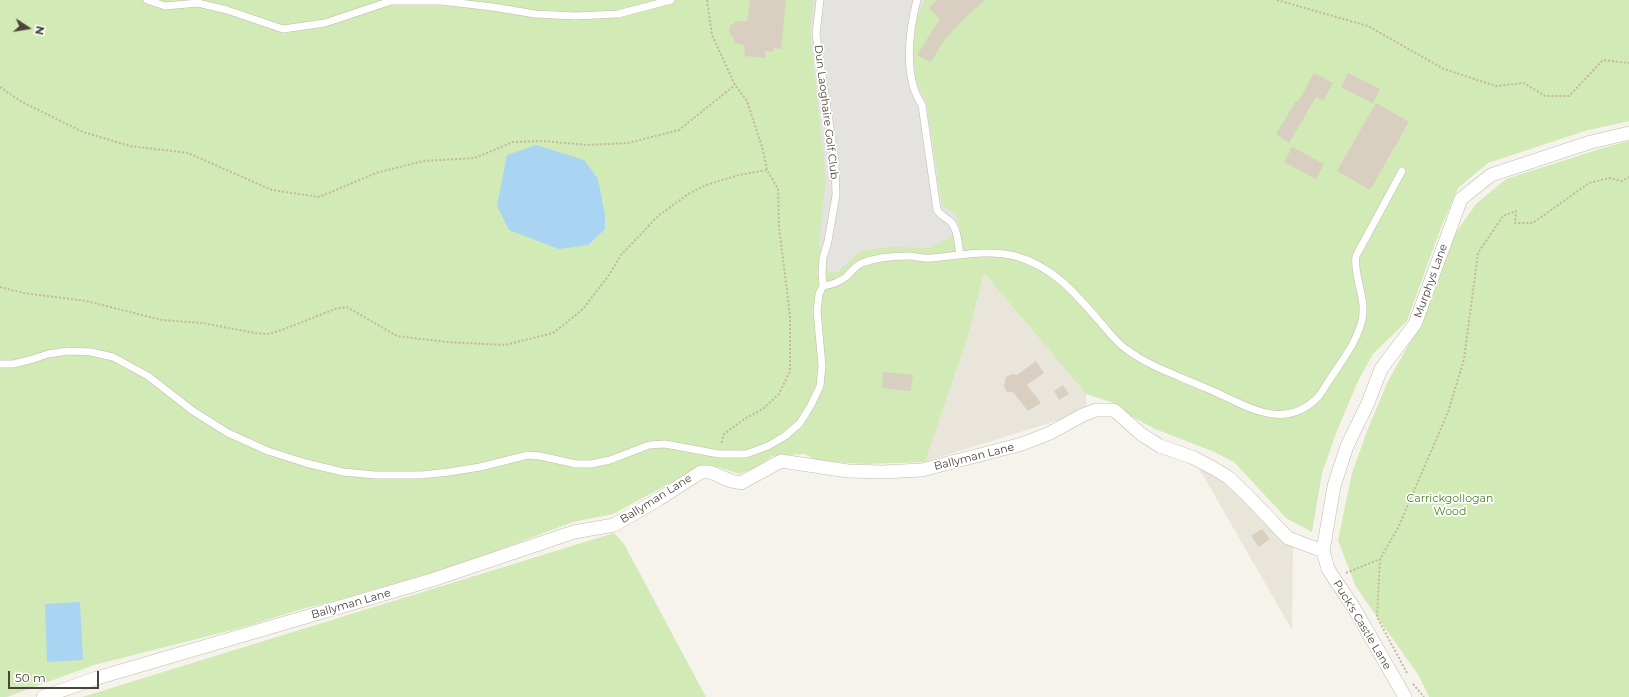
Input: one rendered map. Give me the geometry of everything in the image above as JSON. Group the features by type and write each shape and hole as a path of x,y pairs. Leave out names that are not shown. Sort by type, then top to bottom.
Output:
{"street":[{"name":"Murphys Lane","path":"1323,551 1334,486 1347,446 1368,403 1381,369 1415,324 1461,200 1491,175 1591,142 1629,133"},
{"name":"Ballyman Lane","path":"43,697 97,678 432,580 574,532 614,525 659,499 701,472 710,472 731,481 741,482 781,460 848,471 882,472 922,470 1022,444 1050,433 1083,415 1096,410 1114,410 1140,434 1160,446 1194,458 1228,477 1288,538 1323,551"},
{"name":"Puck's Castle Lane","path":"1323,551 1328,569 1354,608 1405,697"}],"lane":[{"path":"147,0 165,6 198,3 227,10 283,29 325,23 391,1 441,1 535,14 575,16 618,14 671,0"},
{"name":"Dun Laoghaire Golf Club","path":"0,364 13,364 48,354 68,351 91,352 113,357 148,376 193,411 228,433 268,451 306,464 343,472 375,476 421,475 480,467 528,455 540,456 576,464 591,464 610,460 649,445 665,444 719,454 746,454 768,446 785,436 800,423 820,386 822,366 817,311 819,294 823,286 823,258 833,220 836,195 835,161 816,34 820,0"},
{"path":"917,0 910,42 911,69 914,91 922,105 937,210 941,216 950,220 955,228 960,255"},
{"path":"823,286 831,285 845,277 857,266 867,262 907,256 927,258 986,253 1002,253 1017,256 1043,268 1058,278 1125,349 1146,362 1169,374 1222,394 1246,407 1257,411 1278,415 1294,412 1308,406 1318,396 1350,350 1357,335 1363,318 1362,301 1355,265 1356,256 1402,171"}],"path":[{"path":"707,0 712,35 735,85 747,101 763,150 767,170 778,189 780,227 790,315 790,371 779,394 763,409 746,418 724,434 719,454"},
{"path":"1277,0 1368,26 1444,70 1496,86 1524,83 1546,96 1569,96 1604,60 1629,63"},
{"path":"0,87 22,102 83,132 130,146 188,153 272,190 319,197 376,173 423,161 475,158 513,142 543,141 587,145 628,143 679,130 735,85"},
{"path":"0,287 24,293 86,301 162,320 203,323 268,334 336,309 347,307 397,336 484,345 505,345 553,333 566,323 583,309 622,255 658,216 690,193 706,185 739,175 767,170"},
{"path":"1409,677 1377,617 1380,559 1398,528 1448,412 1464,359 1478,253 1503,216 1516,211 1515,223 1533,223 1589,183 1609,178 1622,181 1629,177"},
{"path":"1334,578 1380,559"},
{"path":"1413,684 1424,697"}],"shaded area":[{"path":"814,0 924,0 916,22 913,54 917,86 926,99 942,205 955,214 961,230 931,248 888,247 860,251 838,272 828,272 819,243 826,178 810,31"},
{"path":"984,273 1086,394 1086,407 1062,419 925,462 968,336"},
{"path":"1196,463 1223,475 1293,546 1292,630"}],"green space":[{"path":"0,0 1629,0 1629,121 1588,130 1488,163 1458,188 1440,230 1407,321 1373,354 1358,381 1337,431 1322,473 1312,532 1286,518 1234,462 1212,451 1155,429 1133,417 1111,402 1086,394 984,273 968,336 925,462 865,464 818,461 804,454 773,456 755,468 739,474 718,467 700,467 613,514 573,522 491,553 431,573 302,609 244,627 94,665 7,697 0,697"},
{"name":"Carrickgollogan Wood","path":"1629,141 1629,697 1429,697 1419,676 1356,587 1338,540 1352,473 1367,431 1388,381 1421,325 1454,235 1476,204 1506,179"},
{"path":"614,533 624,544 706,697 82,697"}],"water":[{"path":"536,145 584,160 598,179 605,215 605,229 588,245 559,249 509,230 497,206 507,155"},
{"path":"80,602 83,660 47,662 45,604"}],"building":[{"path":"750,0 786,0 781,49 774,48 773,52 765,51 765,58 745,56 744,45 734,43 734,39 729,32 730,26 737,21 747,21"},
{"path":"937,0 985,0 945,39 931,62 917,55 940,19 929,8"},
{"path":"1314,73 1333,83 1323,101 1316,97 1289,143 1276,134 1296,101 1298,102"},
{"path":"1348,73 1380,89 1373,103 1341,87"},
{"path":"1376,103 1409,122 1370,190 1337,171"},
{"path":"1292,147 1324,164 1316,179 1284,162"},
{"path":"1036,361 1044,373 1027,385 1041,403 1028,411 1013,392 1007,392 1004,386 1006,377 1012,374 1017,375"},
{"path":"883,372 913,375 911,391 882,388"},
{"path":"1063,385 1069,394 1059,400 1054,391"},
{"path":"1262,529 1270,539 1259,547 1251,536"}]}
